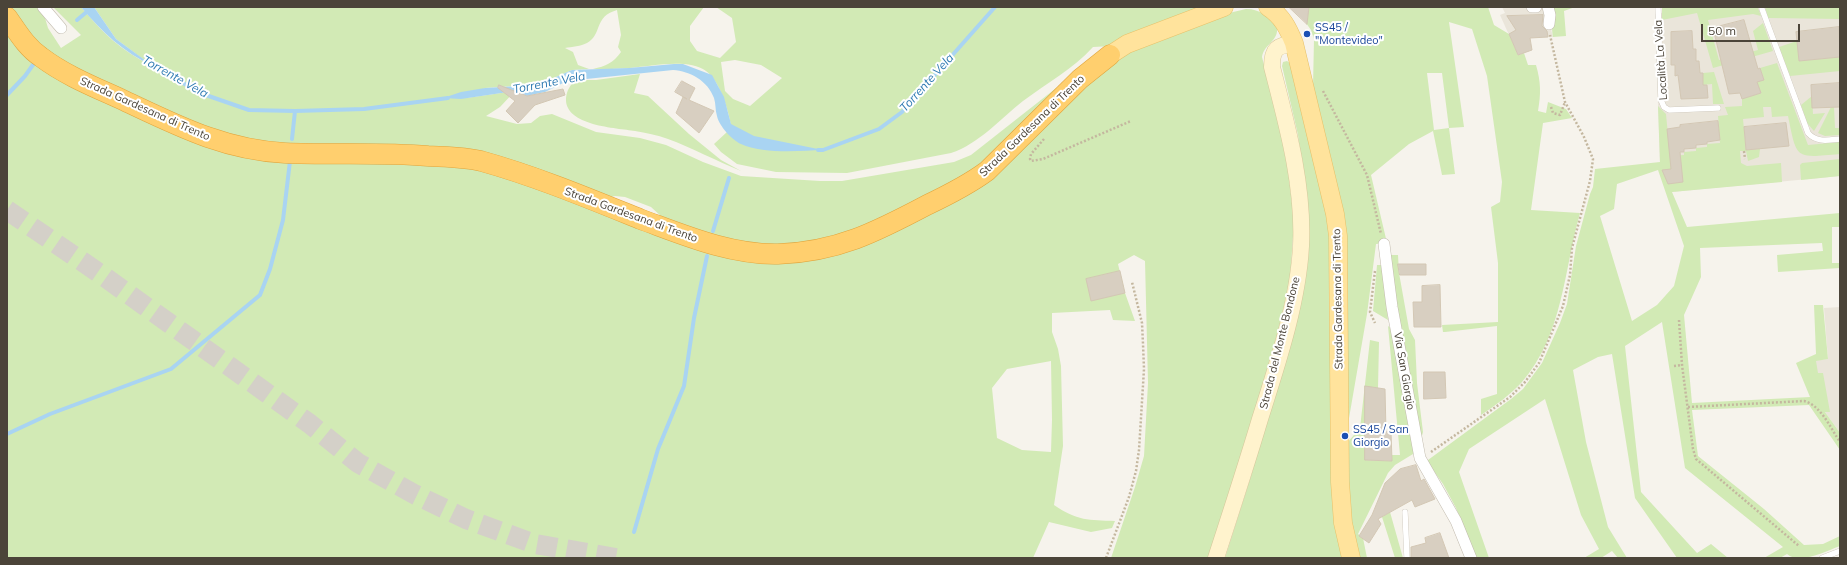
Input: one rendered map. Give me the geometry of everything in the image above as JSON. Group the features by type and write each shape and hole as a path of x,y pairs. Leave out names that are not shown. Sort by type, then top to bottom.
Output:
{"highway":[{"name":"Strada Gardesana di Trento","path":"7,17 28,46 40,57 66,73 170,122 222,143 257,150 284,153 392,154 471,159 548,184 675,232 715,245 748,252 776,254 814,250 840,244 874,233 971,182 987,171 1080,79 1110,55"}],"main road":[{"name":"Strada Gardesana di Trento","path":"1110,55 1127,44 1224,7"},
{"name":"Strada Gardesana di Trento","path":"1268,7 1280,16 1287,26 1294,43 1335,214 1338,236 1340,482 1343,524 1351,558"}],"street":[{"path":"43,7 61,28"},
{"path":"1548,7 1550,15 1549,24"},
{"name":"Strada del Monte Bondone","path":"1216,558 1273,379 1297,281 1301,246 1299,196 1286,119 1272,60 1275,50 1278,47 1294,43"},
{"name":"Via San Giorgio","path":"1384,248 1392,307 1420,458 1456,521 1471,558"}],"lane":[{"name":"Località La Vela","path":"1658,7 1663,105 1669,110 1718,108"},
{"path":"1762,9 1808,133 1814,139 1818,140 1840,139"},
{"path":"1405,512 1407,558"},
{"path":"1822,558 1840,551"}],"path":[{"path":"1420,458 1438,448 1510,397 1534,369 1546,348 1563,306 1570,275 1572,248 1590,181 1592,159 1584,137 1565,102 1549,30 1549,24"},
{"path":"1321,88 1367,175 1384,248 1376,264 1370,312 1375,323"},
{"path":"1551,108 1553,113 1560,115 1565,102"},
{"path":"1046,137 1031,154 1031,161 1043,159 1131,121"},
{"path":"1744,151 1745,159"},
{"path":"1106,558 1129,497 1136,471 1139,450 1144,344 1142,323 1132,282"},
{"path":"1679,320 1682,365 1693,449 1696,459 1799,546"},
{"path":"1674,366 1682,365"},
{"path":"1688,407 1810,402 1818,410 1840,442"}],"shaded area":[{"path":"1502,7 1552,7 1553,17 1551,29 1553,37 1527,38 1529,51 1518,55 1500,15 1505,13"},
{"path":"1695,7 1700,18 1760,7 1840,7 1840,176 1672,192 1660,166 1655,14"},
{"path":"1840,307 1840,433 1825,412 1815,360 1828,359 1824,308"}],"green space":[{"path":"8,7 39,7 48,28 61,48 81,35 53,7 81,7 96,24 121,47 140,60 151,65 116,39 94,7 704,7 690,26 690,41 697,51 720,58 736,42 732,18 716,7 1201,7 1112,46 1093,47 1060,76 1023,101 971,144 961,149 951,153 847,173 776,172 737,164 721,152 714,144 727,132 732,132 731,125 724,99 716,83 706,71 698,67 670,64 593,69 609,64 621,52 618,47 621,35 617,10 604,17 595,35 587,43 565,48 573,52 578,65 589,69 572,70 547,81 530,85 485,88 466,98 515,91 500,107 486,116 517,124 531,123 540,116 552,114 596,132 640,138 666,145 703,162 741,176 842,181 954,162 971,155 1079,70 971,173 854,231 802,243 759,245 722,240 663,218 651,207 625,197 615,196 607,198 546,175 274,144 216,134 68,67 27,34","holes":["735,60 761,65 782,78 750,106 733,99 725,91 721,62"]},
{"path":"1309,7 1488,7 1494,25 1509,34 1518,55 1524,53 1528,65 1536,65 1540,88 1538,111 1546,113 1548,102 1566,109 1572,118 1543,123 1531,210 1580,213 1554,323 1536,364 1522,382 1503,400 1481,415 1481,399 1497,394 1497,326 1443,332 1442,325 1498,322 1498,263 1491,207 1500,202 1502,182 1487,76 1472,29 1449,22 1464,127 1449,128 1455,174 1442,175 1433,131 1409,144 1371,175 1387,243 1376,244 1367,314 1348,424 1347,264 1313,87 1314,39 1311,30 1306,23","holes":["1427,73 1442,73 1449,128 1434,130"]},
{"path":"1552,7 1575,7 1564,11 1566,36 1553,37"},
{"path":"1662,7 1760,7 1758,8 1761,16 1753,14 1708,20 1719,60 1758,50 1753,31 1763,23 1773,51 1713,68 1697,13 1662,20"},
{"path":"1765,7 1840,7 1840,19 1768,18"},
{"path":"1251,9 1264,14 1277,27 1276,36 1265,49 1262,57 1286,151 1294,221 1290,281 1278,332 1209,558 1111,558 1144,456 1148,383 1145,261 1134,255 1118,264 1125,293 1135,321 1113,320 1110,310 1052,313 1052,332 1058,349 1061,366 1063,446 1054,505 1083,519 1115,521 1112,528 1091,532 1049,522 1033,558 7,558 7,26 31,58 201,141 484,170 693,245 841,252 1036,130 1124,52 1212,17","holes":["1051,361 1051,452 1022,450 997,438 992,388 1007,369"]},
{"path":"1797,41 1799,61 1840,57 1840,71 1790,76 1779,47"},
{"path":"1287,61 1290,63 1330,219 1343,558 1225,558 1251,476 1290,336 1305,192 1298,135 1282,66 1283,62"},
{"path":"1777,63 1808,145 1840,142 1840,154 1814,156 1800,153 1794,141 1788,116 1772,117 1771,107 1763,107 1764,117 1743,119 1746,150 1760,149 1759,157 1748,161 1746,151 1740,151 1741,163 1747,166 1781,163 1782,182 1672,192 1687,227 1840,213 1840,227 1832,227 1832,263 1840,263 1840,268 1778,272 1777,255 1823,251 1822,243 1700,248 1701,277 1684,315 1692,403 1810,397 1796,363 1816,354 1814,305 1823,305 1828,359 1816,361 1818,373 1823,373 1830,412 1825,412 1840,433 1840,450 1809,405 1692,410 1698,456 1764,509 1804,545 1823,544 1840,536 1840,546 1821,554 1806,558 1792,557 1787,554 1780,558 1764,558 1783,547 1685,468 1662,322 1625,346 1641,492 1697,553 1711,544 1728,558 1677,558 1635,498 1612,354 1598,357 1573,370 1586,442 1608,527 1627,558 1618,558 1612,551 1601,558 1584,558 1599,549 1581,515 1545,399 1469,449 1459,472 1489,558 1476,558 1456,508 1443,484 1426,460 1523,389 1542,363 1567,304 1576,246 1593,187 1595,169 1660,162 1658,106 1666,114 1670,156 1684,155 1684,152 1696,151 1696,148 1707,147 1707,144 1720,143 1718,116 1728,115 1725,107 1742,106 1742,99 1761,93 1757,82 1764,79 1760,68","holes":["1658,170 1684,246 1674,286 1657,305 1632,321 1600,216 1614,209 1617,184"]},
{"path":"1714,72 1724,104 1713,104 1712,84 1703,85 1703,73"},
{"path":"640,74 634,93 648,96 689,134 721,160 741,171 686,146 652,134 605,127 582,120 573,115 568,107 566,98 567,93 570,86 576,80 596,80"},
{"path":"1812,96 1813,114 1825,113 1814,131 1807,123 1801,105"},
{"path":"1831,107 1834,107 1835,128 1840,128 1840,135 1825,136 1818,133"},
{"path":"1840,159 1840,176 1801,180 1800,165 1802,163"},
{"path":"1389,255 1398,255 1399,273 1409,329 1415,340 1417,383 1423,432 1420,443"},
{"path":"1377,265 1383,265 1388,320 1373,311"},
{"path":"1388,326 1393,330 1414,451 1413,454 1395,465 1388,473 1358,534 1363,538 1367,558 1357,558 1350,530 1347,443 1360,428 1370,340 1379,342 1378,388 1365,387 1365,460 1392,461 1392,455 1400,455"},
{"path":"1390,512 1403,558 1395,558 1382,517"}],"water":[{"path":"81,7 94,7 116,39 153,66 132,54 114,41"},
{"path":"683,64 712,75 724,97 731,124 754,136 823,150 770,151 750,147 737,142 720,124 716,114 714,98 703,82 686,72 673,70 567,81 545,92 527,96 515,91 461,99 443,98 461,92 485,88 518,86 547,81 572,70 629,68"}],"building":[{"path":"1289,7 1309,7 1307,24"},
{"path":"1543,15 1542,26 1547,31 1548,37 1530,38 1532,50 1518,55 1509,34 1516,30 1507,16"},
{"path":"1744,20 1758,69 1760,68 1764,80 1757,82 1761,93 1742,99 1740,93 1729,94 1713,28"},
{"path":"1839,27 1840,57 1799,61 1796,32"},
{"path":"1692,31 1693,49 1696,49 1696,61 1699,61 1700,73 1703,73 1703,85 1707,85 1708,98 1681,99 1678,75 1675,76 1675,65 1671,65 1671,32"},
{"path":"682,81 695,88 689,100 714,111 699,133 676,113 683,97 687,99 675,92"},
{"path":"1840,83 1840,107 1812,108 1811,85"},
{"path":"499,85 527,96 563,89 565,95 535,105 518,123 506,111 515,101 498,88"},
{"path":"1718,121 1720,140 1707,142 1707,144 1696,145 1696,148 1684,149 1684,152 1680,152 1683,182 1668,184 1662,170 1671,169 1667,129 1680,127 1680,125"},
{"path":"1786,123 1789,146 1746,150 1744,127"},
{"path":"1398,264 1426,264 1426,275 1400,275"},
{"path":"1120,271 1125,293 1091,301 1086,279"},
{"path":"1440,285 1441,327 1414,327 1413,302 1422,302 1422,286"},
{"path":"1424,372 1445,372 1446,398 1424,399"},
{"path":"1365,386 1385,389 1386,432 1391,432 1392,461 1365,460"},
{"path":"1416,465 1421,481 1424,479 1435,499 1415,507 1412,500 1378,519 1381,524 1369,543 1359,536 1372,515 1385,483 1400,469"},
{"path":"1440,533 1449,558 1411,558 1411,547 1426,543 1425,538"}],"waterway":[{"name":"Torrente Vela","path":"818,150 823,150 879,129 902,112 995,7"},
{"path":"77,20 89,10"},
{"path":"7,95 25,76 35,62"},
{"name":"Torrente Vela","path":"149,63 200,93 249,110 295,111 364,109 448,98"},
{"path":"292,139 295,111"},
{"path":"7,434 50,414 171,369 260,295 270,269 283,220 290,161"},
{"path":"713,231 729,178"},
{"path":"634,532 658,449 684,386 694,318 707,256"}],"tunnel":[{"path":"7,210 99,273 310,424 358,463 414,494 466,519 535,544 616,558"}],"place":[{"name":"SS45 / \"Montevideo\"","path":"1307,34"},
{"name":"SS45 / San Giorgio","path":"1345,436"}]}
